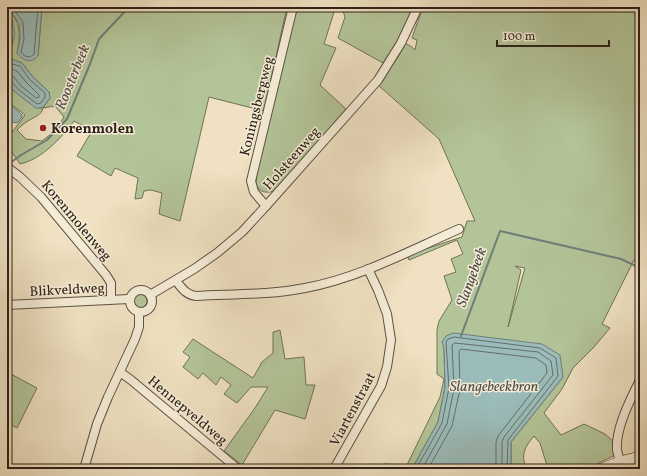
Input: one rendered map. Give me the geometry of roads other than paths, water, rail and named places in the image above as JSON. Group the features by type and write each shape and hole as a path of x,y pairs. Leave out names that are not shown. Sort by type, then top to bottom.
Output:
{"street":[{"name":"Koningsbergweg","path":"266,206 254,192 251,181 293,7"},
{"name":"Holsteenweg","path":"150,294 194,270 242,232 378,80 401,43 418,7"},
{"name":"Korenmolenweg","path":"7,167 41,197 106,275 111,284 111,300"},
{"path":"176,280 184,292 192,296 269,292 305,288 343,279 459,229"},
{"name":"Viartenstraat","path":"334,469 381,386 387,367 391,340 387,314 368,268"},
{"path":"138,289 145,290 150,294 152,298 151,306 146,311 139,313 132,310 129,299 132,294 138,289"},
{"name":"Blikveldweg","path":"7,305 129,299"},
{"path":"84,469 97,424 136,339 139,327 139,313"},
{"name":"Hennepveldweg","path":"120,372 137,384 238,469"},
{"path":"620,462 617,448 620,426 630,399 640,380"},
{"path":"602,469 620,462 640,457"}],"water":[{"path":"8,7 42,7 38,56 33,60 24,60 17,53 20,39 19,23"},
{"path":"7,16 13,24 14,38 13,43 7,51"},
{"path":"11,59 22,63 33,77 49,92 50,98 44,106 36,108 15,92 7,83 7,61"},
{"path":"7,101 22,115 17,123 11,122 7,118"},
{"name":"Slangebeekbron","path":"453,333 542,344 560,355 563,377 511,442 511,469 412,469 438,422 445,387 444,348 442,342 446,336"}],"waterway":[{"name":"Roosterbeek","path":"10,163 47,140 67,119 99,39 129,7"},
{"name":"Slangebeek","path":"461,336 500,231 621,259 640,268"}],"place":[{"name":"Korenmolen","path":"43,128"}]}
